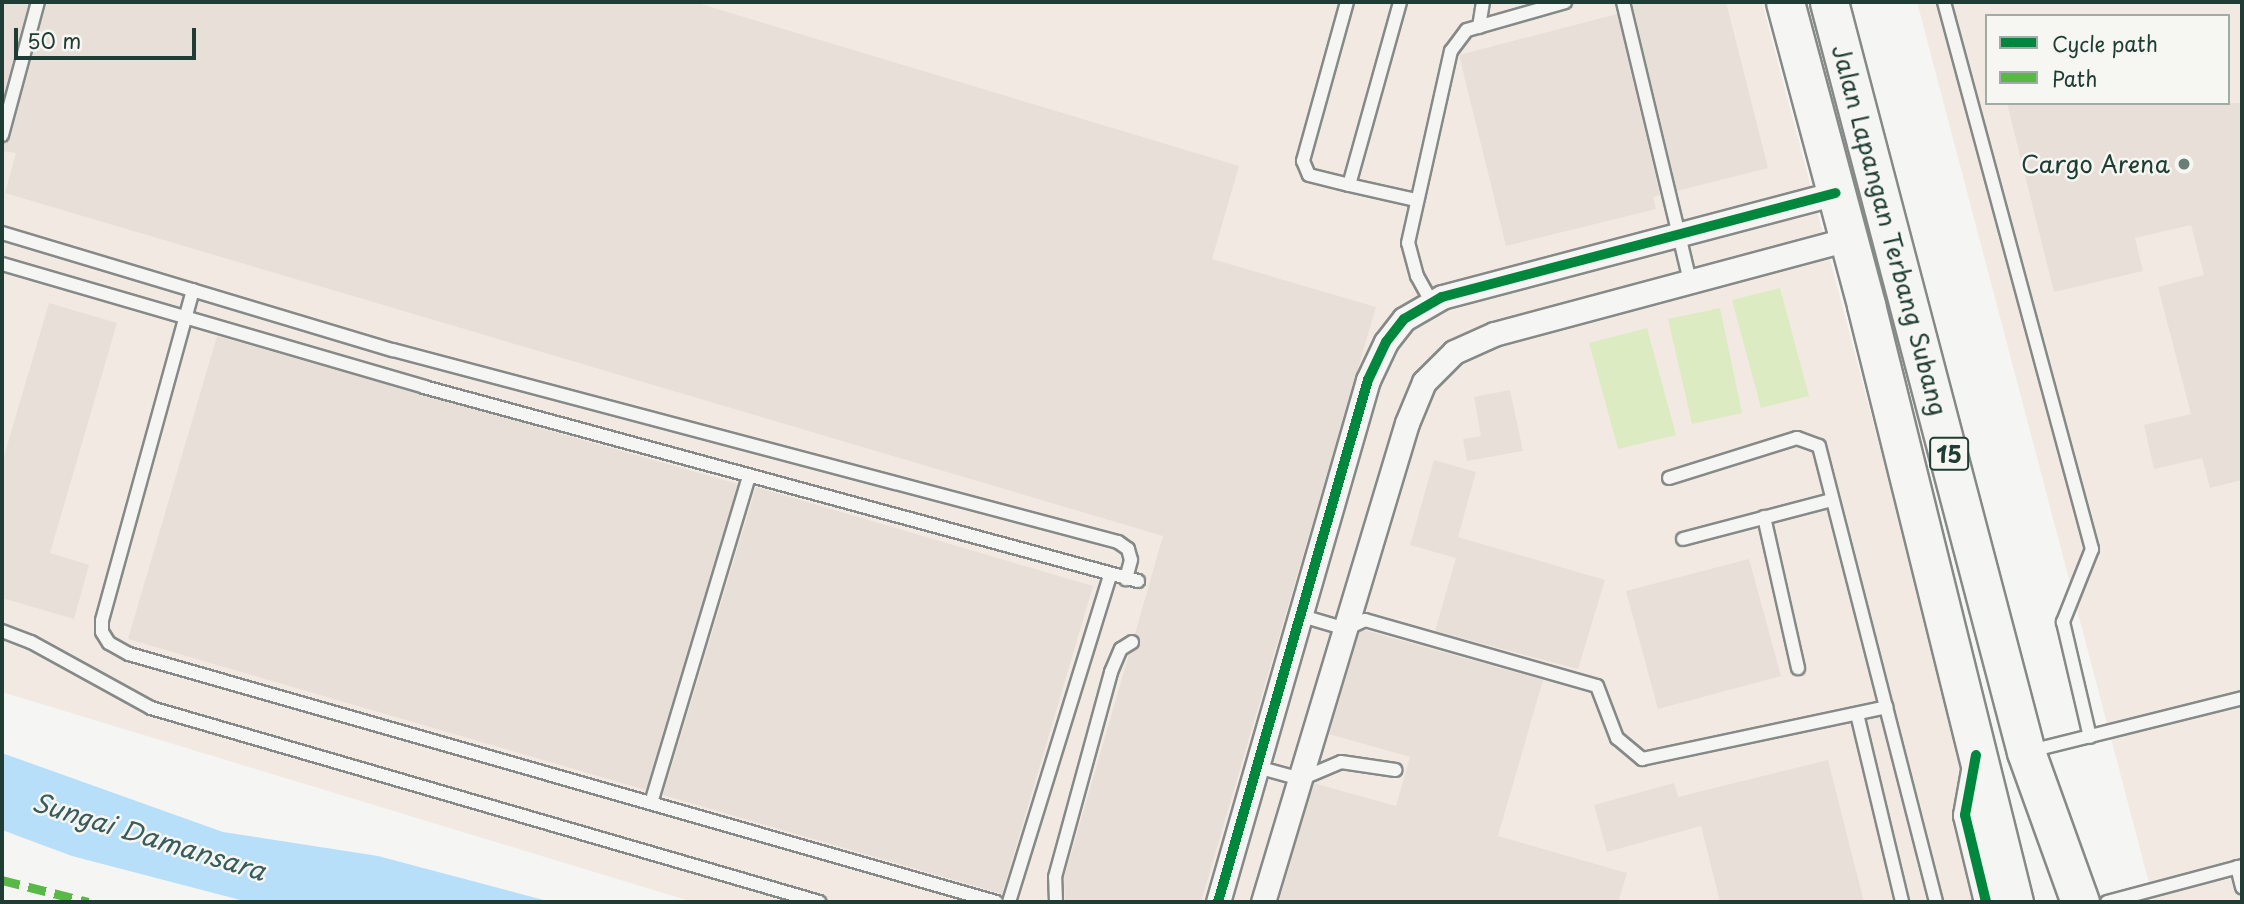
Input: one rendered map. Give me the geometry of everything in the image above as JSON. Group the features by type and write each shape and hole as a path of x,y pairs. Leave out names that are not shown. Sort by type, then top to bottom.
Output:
{"main road":[{"name":"Jalan Lapangan Terbang Subang","path":"1784,2 1848,239 2014,902"},
{"name":"Jalan Lapangan Terbang Subang","path":"1829,2 2026,752 2080,902"}],"street":[{"path":"1218,902 1368,380 1386,342 1404,320 1432,303 1836,193"},
{"path":"1264,902 1407,423 1424,382 1454,352 1494,334 1848,239"},
{"path":"1976,755 1965,815 1986,902"}],"lane":[{"path":"2,135 38,2"},
{"path":"1348,2 1303,161 1309,175 1416,200"},
{"path":"1349,185 1400,2"},
{"path":"1479,27 1483,2"},
{"path":"1432,303 1410,259 1408,243 1451,51 1466,30 1545,5 1565,2"},
{"path":"1623,2 1690,282"},
{"path":"1944,2 2092,549 2063,622 2090,737"},
{"path":"2,233 407,353 1118,542 1128,549 1132,580 749,476 2,264"},
{"path":"193,290 102,621 102,632 109,643 129,654 996,902"},
{"path":"1669,478 1797,438 1819,446 1936,902"},
{"path":"651,803 749,476"},
{"path":"1683,539 1832,500"},
{"path":"1764,517 1798,668"},
{"path":"1009,902 1110,575"},
{"path":"1302,616 1346,629 1366,621 1597,686 1617,738 1642,759 1887,707"},
{"path":"2,631 31,642 151,708 819,902"},
{"path":"1056,902 1055,877 1111,672 1121,649 1132,642"},
{"path":"2026,752 2242,698"},
{"path":"1857,714 1902,902"},
{"path":"1257,767 1301,779 1341,762 1395,770"},
{"path":"2107,902 2240,867 2242,887"}],"shaded area":[{"path":"2,2 1762,2 2000,902 693,902 2,692"},
{"path":"1917,2 2242,2 2242,902 2154,902"}],"green space":[{"path":"1780,288 1809,396 1761,408 1732,300"},
{"path":"1720,308 1742,413 1692,424 1668,319"},
{"path":"1647,328 1676,435 1618,449 1589,343"}],"water":[{"name":"Sungai Damansara","path":"2,753 223,832 378,856 551,902 248,902 72,856 2,830"}],"building":[{"path":"2,2 29,2 2,102"},
{"path":"47,2 694,2 1239,166 1212,259 1376,307 1201,902 1065,902 1064,878 1129,654 1140,645 1135,634 1163,536 5,193 16,153 2,151 2,144 10,137"},
{"path":"1632,2 1726,2 1768,168 1677,191"},
{"path":"1617,14 1660,195 1653,197 1656,209 1506,246 1459,55"},
{"path":"2242,103 2242,480 2210,488 2202,458 2154,469 2144,425 2191,414 2158,287 2204,275 2191,225 2135,238 2143,271 2054,292 2007,105"},
{"path":"49,303 117,323 50,553 89,565 74,619 2,598 2,463"},
{"path":"217,336 738,484 646,790 128,639"},
{"path":"1510,390 1523,451 1467,461 1463,439 1481,436 1474,397"},
{"path":"1434,460 1476,472 1458,537 1605,580 1578,669 1435,631 1456,558 1410,545"},
{"path":"756,487 1093,586 1002,894 663,795"},
{"path":"1749,559 1781,676 1658,709 1626,591"},
{"path":"1364,630 1543,680 1498,836 1627,873 1618,902 1279,902 1313,783 1396,806 1410,757 1329,734 1359,633"},
{"path":"1828,760 1864,902 1720,902 1701,826 1607,852 1594,805 1674,783 1678,797"}],"marked path":[{"path":"2,880 88,902"}],"cycle path":[{"path":"1218,902 1368,380 1386,342 1404,319 1442,297 1836,193"},
{"path":"1976,755 1965,815 1986,902"}],"place":[{"name":"Cargo Arena","path":"2184,164"}]}
